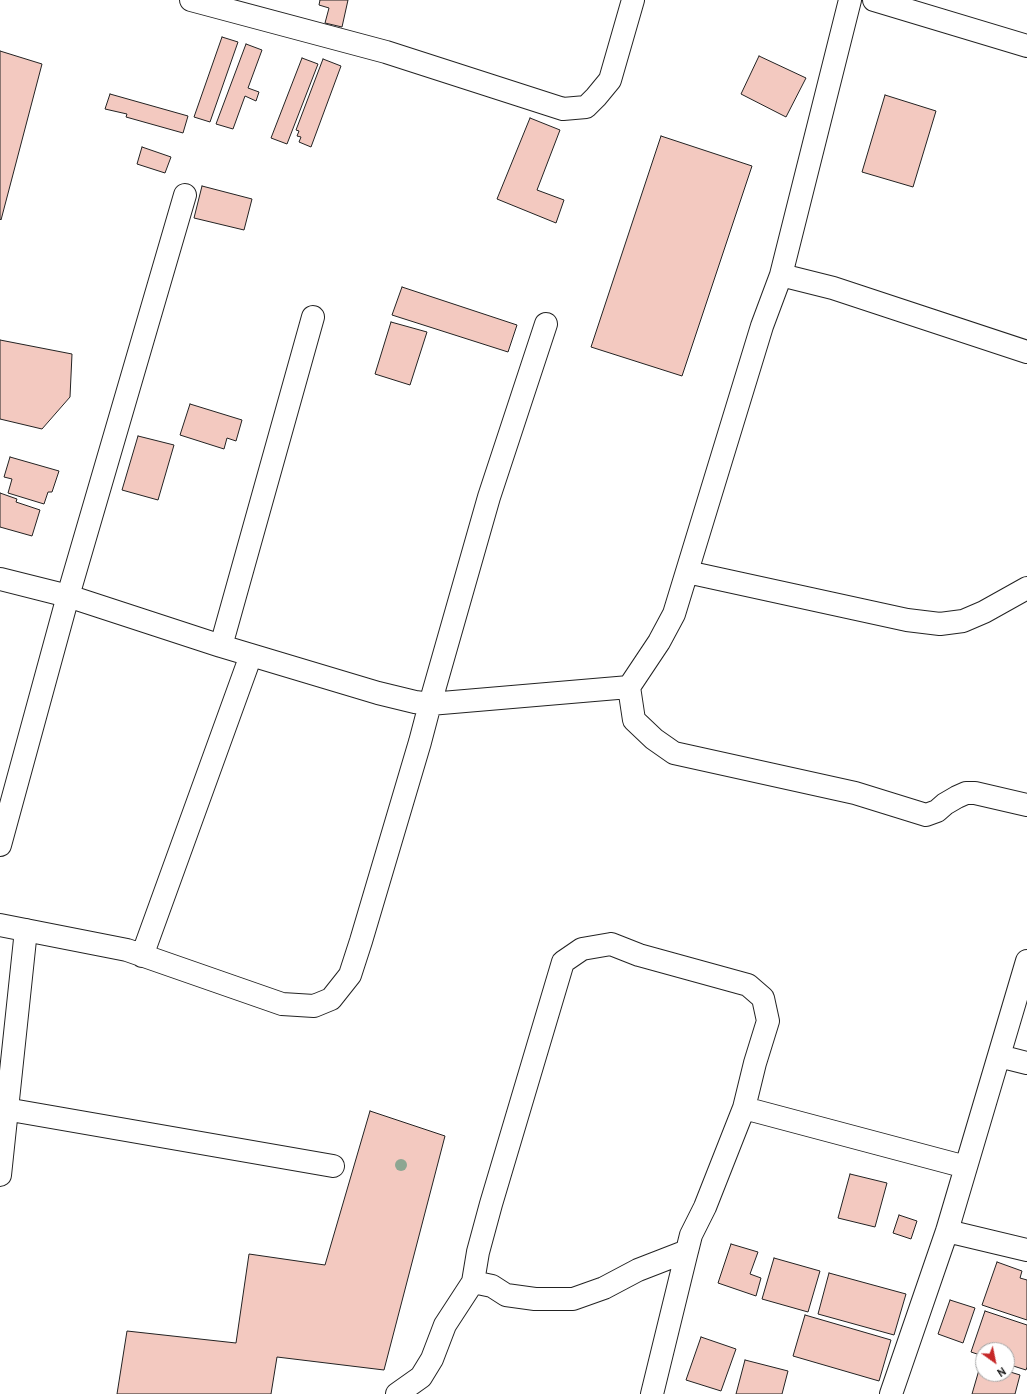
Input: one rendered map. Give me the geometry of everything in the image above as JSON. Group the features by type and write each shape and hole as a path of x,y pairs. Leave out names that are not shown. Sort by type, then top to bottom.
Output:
{"street":[{"path":"191,0 386,52 562,109 586,107 596,98 610,80 633,0"},
{"path":"850,0 781,275 762,326 674,614 659,642 629,687 634,720 654,739 674,753 855,793 926,815 937,811 957,797 966,793 975,792 1027,805"},
{"path":"874,0 958,24 1027,46"},
{"path":"0,845 68,596 185,195"},
{"path":"781,275 833,288 1027,352"},
{"path":"221,646 313,317"},
{"path":"0,925 127,950 282,1004 314,1006 331,998 350,975 361,941 420,742 489,498 546,324"},
{"path":"687,572 907,620 940,624 963,621 984,612 1027,588"},
{"path":"0,579 68,596 250,655 378,693 415,702 430,704 629,687"},
{"path":"142,956 250,655"},
{"path":"0,1175 4,1108 26,930"},
{"path":"397,1394 421,1377 432,1359 445,1324 473,1282 478,1252 491,1204 563,962 582,949 612,944 639,954 748,985 763,998 768,1021 755,1063 744,1108 706,1207 691,1235 652,1394"},
{"path":"891,1394 947,1231 1027,961"},
{"path":"999,1056 1027,1063"},
{"path":"4,1108 333,1166"},
{"path":"744,1108 966,1167"},
{"path":"947,1231 1027,1250"},
{"path":"473,1282 492,1286 506,1295 573,1300 604,1288 648,1265 687,1251"}],"building":[{"path":"320,0 348,0 342,27 325,23 329,8 319,5"},
{"path":"222,37 238,42 210,122 194,117"},
{"path":"246,44 262,50 248,88 259,92 256,101 245,96 233,129 216,124"},
{"path":"0,51 42,64 1,220 0,219"},
{"path":"759,56 806,78 786,117 741,94"},
{"path":"302,58 318,64 287,144 271,138"},
{"path":"323,59 341,66 311,147 299,142 301,137 297,136 299,131 296,130"},
{"path":"110,94 188,116 183,133 126,117 127,114 105,109"},
{"path":"885,95 936,111 913,187 862,172"},
{"path":"530,118 560,130 537,190 564,200 556,223 497,199"},
{"path":"661,136 752,166 682,376 591,347"},
{"path":"142,147 171,157 165,173 137,164"},
{"path":"202,186 252,199 244,230 194,218"},
{"path":"402,287 517,325 508,352 392,315"},
{"path":"391,322 427,332 410,385 375,374"},
{"path":"0,340 72,354 70,397 42,429 0,419"},
{"path":"190,404 242,420 236,441 227,438 224,449 180,435"},
{"path":"138,436 174,445 158,500 122,490"},
{"path":"10,457 59,471 52,492 48,492 44,504 8,493 12,479 4,477"},
{"path":"0,493 17,499 16,502 40,510 32,536 0,527"},
{"path":"370,1111 445,1136 384,1370 277,1357 271,1394 117,1394 127,1331 236,1343 249,1254 325,1265"},
{"path":"850,1174 887,1183 875,1227 838,1218"},
{"path":"899,1215 917,1221 911,1239 893,1233"},
{"path":"731,1244 758,1252 750,1274 761,1278 756,1296 718,1283"},
{"path":"774,1258 820,1271 808,1312 762,1299"},
{"path":"997,1262 1022,1271 1020,1278 1027,1280 1027,1320 982,1305"},
{"path":"829,1273 906,1294 894,1335 818,1314"},
{"path":"950,1300 975,1308 963,1343 938,1334"},
{"path":"985,1311 1027,1325 1026,1370 1015,1367 1015,1342 975,1342 975,1353 971,1352"},
{"path":"805,1315 891,1340 879,1381 793,1356"},
{"path":"701,1337 736,1349 721,1391 686,1380"},
{"path":"745,1360 788,1371 782,1394 736,1394"},
{"path":"1015,1373 1020,1375 1015,1394 972,1394 975,1382 1015,1382"}]}
